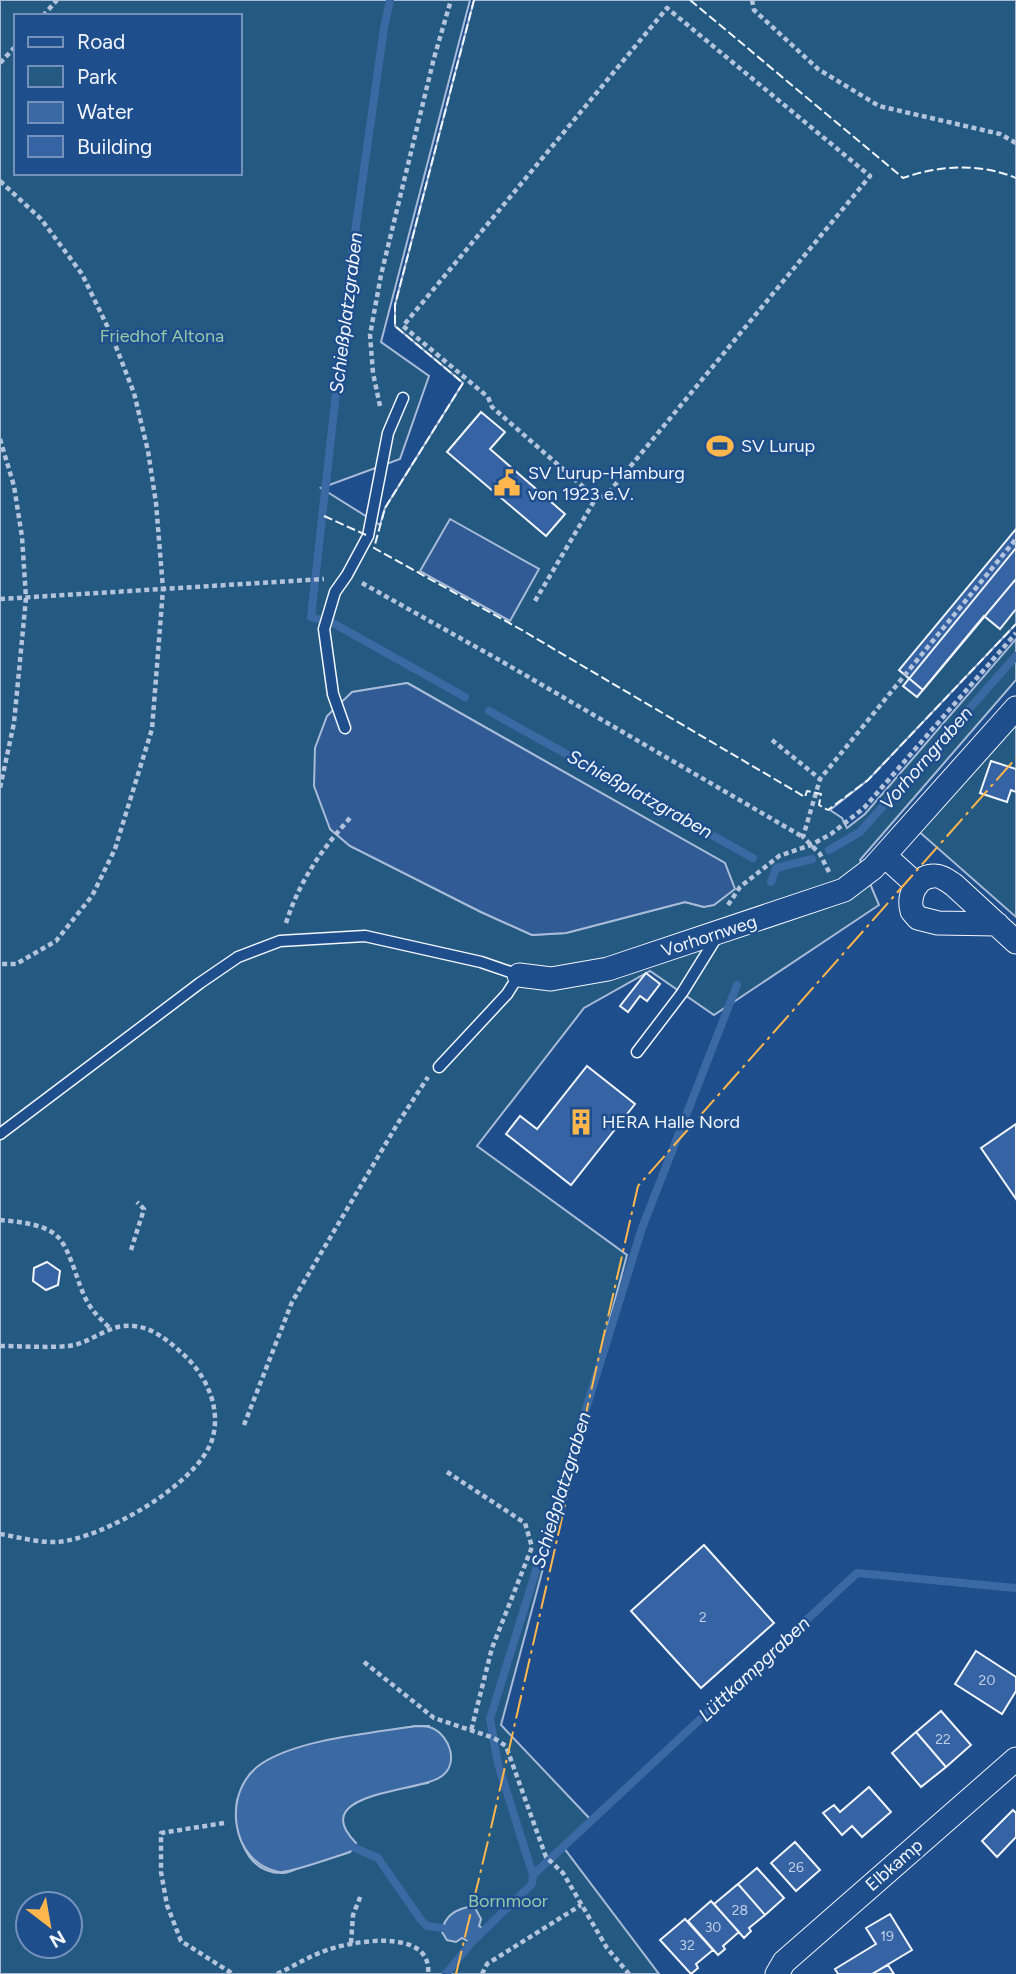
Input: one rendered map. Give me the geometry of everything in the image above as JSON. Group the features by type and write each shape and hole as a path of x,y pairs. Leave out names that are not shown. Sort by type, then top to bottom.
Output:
{"street":[{"name":"Vorhornweg","path":"519,975 551,979 608,969 838,892 861,879 885,856 1016,708"},
{"path":"885,856 917,885"},
{"path":"997,924 938,923 918,918 909,902 917,885 932,876 942,878 954,885 997,924 1016,942"},
{"name":"Elbkamp","path":"776,1974 784,1962 1016,1759"}],"lane":[{"path":"345,728 333,694 324,629 335,592 368,536 388,433 403,398"},
{"path":"637,1052 682,993 720,933"},
{"path":"0,1134 200,983 238,957 280,941 365,936 481,962 519,975 507,994 439,1067"}],"path":[{"path":"45,14 57,0"},
{"path":"388,433 373,373 370,335 391,234 451,0"},
{"path":"752,0 754,10 818,69 879,106 1000,134 1016,143"},
{"path":"535,601 596,498 606,496 870,176 667,8 403,326 488,397 492,407 596,498"},
{"path":"0,63 14,48"},
{"path":"0,181 41,219 82,274 111,334 134,393 148,451 156,503 163,589 152,729 115,849 92,896 55,941 16,964 0,964"},
{"path":"0,439 14,486 22,537 26,598 14,723 0,788"},
{"path":"803,837 820,779 1016,539"},
{"path":"0,599 323,579 347,575 501,661 803,837 827,866 838,892"},
{"path":"725,908 740,887 758,871 779,856 811,845 864,808 1016,633"},
{"path":"772,740 820,779"},
{"path":"280,941 290,909 308,871 350,818"},
{"path":"244,1425 292,1302 398,1123 429,1076 439,1067"},
{"path":"131,1250 144,1209 137,1202"},
{"path":"0,1220 34,1224 57,1237 75,1269 93,1312 110,1328"},
{"path":"0,1346 70,1346 89,1340 110,1328 131,1325 151,1329 190,1361 207,1384 216,1416 212,1441 198,1462 177,1485 152,1504 92,1534 58,1542 0,1534"},
{"path":"447,1472 525,1523 532,1547 492,1648 471,1731"},
{"path":"363,1662 434,1718 494,1738 506,1746 546,1857 563,1873 607,1948 629,1974"},
{"path":"224,1823 161,1833 160,1872 167,1905 181,1941 233,1974"},
{"path":"351,1943 353,1915 361,1895"},
{"path":"482,1974 487,1964 581,1905"},
{"path":"277,1974 323,1951 351,1943 388,1940 417,1947 425,1955 429,1966 428,1974"}],"green space":[{"path":"0,0 470,0 381,342 429,376 400,459 321,488 380,525 385,508 463,383 395,326 395,305 474,0 1016,0 1016,624 868,780 830,810 842,818 847,828 865,814 1016,639 1016,680 860,860 879,905 714,1015 650,971 584,1008 477,1146 627,1255 501,1725 592,1821 564,1848 659,1974 0,1974","holes":["408,683 724,863 704,907 685,902 566,933 532,935 481,912 350,846 330,829 352,692","429,1726 428,1783 365,1798 346,1811 342,1819 343,1826 355,1843 350,1852 285,1873 259,1866 244,1848 237,1824 237,1800 290,1751 327,1741"]},
{"path":"1016,715 1016,917 916,829"}],"shaded area":[{"path":"450,519 539,569 510,621 420,571"},
{"path":"407,683 725,863 735,889 714,905 704,907 685,902 566,933 532,935 350,846 330,829 314,786 315,748 327,716 352,692"}],"water":[{"path":"416,1726 432,1728 444,1737 451,1757 447,1771 430,1782 372,1796 355,1803 345,1813 344,1826 356,1843 350,1852 284,1872 263,1866 250,1855 241,1841 236,1808 240,1791 248,1776 261,1764 276,1755 315,1743"},
{"path":"474,1906 481,1919 479,1926 486,1930 471,1943 462,1938 456,1942 447,1940 442,1932 449,1917 457,1911"}],"building":[{"name":"SV Lurup-Hamburg von 1923 e.V.","path":"481,412 505,432 490,449 565,514 546,536 447,452"},
{"path":"1016,529 1016,579 923,690 899,670"},
{"path":"1016,548 1016,609 1000,629 984,616 917,697 903,686"},
{"path":"991,761 1016,769 1016,792 1011,790 1007,802 980,793"},
{"path":"646,973 660,984 647,1001 640,996 628,1012 620,1006"},
{"name":"HERA Halle Nord","path":"587,1066 635,1104 571,1185 506,1134 520,1116 537,1129"},
{"path":"1016,1124 1016,1199 981,1148"},
{"path":"47,1262 60,1271 58,1285 46,1290 33,1281 34,1268"},
{"path":"704,1545 774,1623 701,1688 631,1611"},
{"path":"976,1651 1016,1677 1016,1691 1002,1714 955,1684"},
{"path":"941,1711 971,1745 946,1767 916,1732"},
{"path":"916,1732 946,1767 921,1787 892,1753"},
{"path":"869,1787 891,1812 862,1837 852,1826 842,1835 823,1813 834,1805 840,1812"},
{"path":"1013,1810 1016,1813 1016,1837 997,1857 982,1841"},
{"path":"795,1842 820,1870 796,1891 771,1863"},
{"path":"757,1868 784,1898 765,1915 738,1884"},
{"path":"738,1884 765,1915 749,1928 751,1931 744,1938 714,1904"},
{"path":"711,1901 739,1932 723,1946 725,1949 718,1955 688,1921"},
{"path":"890,1914 912,1950 872,1974 838,1974 835,1969 876,1944 866,1928"},
{"path":"685,1919 713,1950 696,1964 698,1968 691,1974 660,1940"},
{"path":"888,1965 894,1974 872,1974"}],"waterway":[{"name":"Schießplatzgraben","path":"321,620 311,617 350,268 390,0"},
{"name":"Schießplatzgraben","path":"331,622 465,697"},
{"name":"Vorhorngraben","path":"829,850 860,832 1016,656"},
{"name":"Schießplatzgraben","path":"489,711 753,858"},
{"name":"Vorhorngraben","path":"771,882 776,868 812,859"},
{"name":"Schießplatzgraben","path":"446,1974 471,1943 532,1884 533,1875 498,1764 490,1719 642,1228 737,985"},
{"name":"Lüttkampgraben","path":"533,1875 857,1573 1016,1588"},
{"path":"353,1847 378,1858 421,1920 427,1926 442,1928"}],"fence":[{"path":"474,0 395,305 395,326 463,383 385,508 374,548 520,629 805,797 807,791 821,794 819,805 828,810 868,780 1016,624"},
{"path":"690,0 903,178 946,168 974,168 1016,178"},
{"path":"324,516 366,535"}],"power":[{"path":"456,1974 638,1186 1016,758"}],"place":[{"name":"SV Lurup","path":"720,446"},
{"name":"SV Lurup-Hamburg von 1923 e.V.","path":"507,483"},
{"name":"HERA Halle Nord","path":"581,1122"}],"park label":[{"name":"Friedhof Altona","path":"162,336"},
{"name":"Bornmoor","path":"508,1901"}]}
